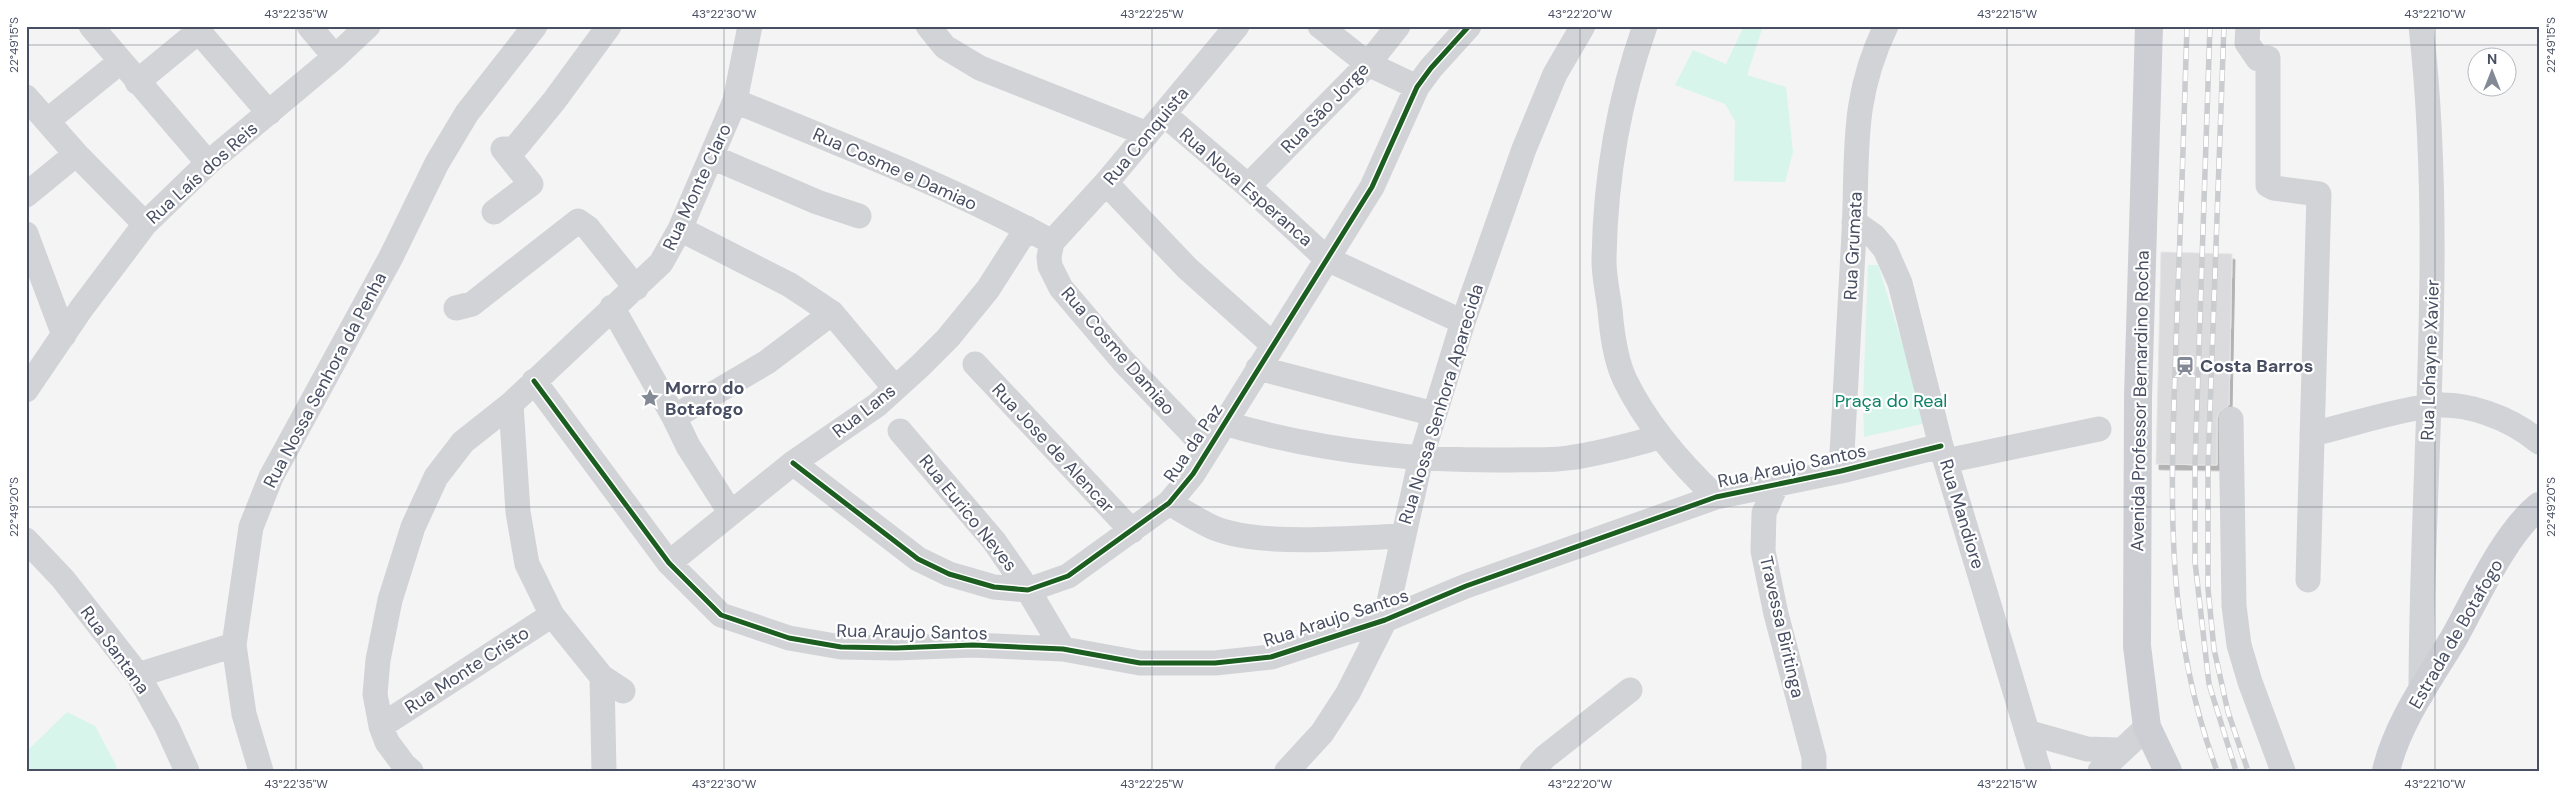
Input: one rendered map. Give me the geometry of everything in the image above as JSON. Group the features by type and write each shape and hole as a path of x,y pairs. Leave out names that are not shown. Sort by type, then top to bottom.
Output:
{"main road":[{"name":"Avenida Professor Bernardino Rocha","path":"2149,26 2138,397 2137,646 2147,727 2168,771"},
{"name":"Estrada de Botafogo","path":"2386,771 2404,725 2507,543 2525,518 2539,506"}],"street":[{"path":"91,26 208,163"},
{"path":"309,26 335,57"},
{"name":"Rua Laís dos Reis","path":"26,390 146,224 208,163 335,57 368,26"},
{"name":"Rua Nossa Senhora da Penha","path":"261,771 244,714 234,645 250,528 272,477 391,257 437,163 467,112 535,26"},
{"path":"494,212 531,184 503,149 511,149 517,146 554,101 610,26"},
{"name":"Rua Monte Claro","path":"411,771 404,765 387,742 381,726 375,694 378,660 390,600 413,527 436,477 463,442 511,404 612,307 636,288 661,263 680,230 735,101 750,26"},
{"path":"928,26 945,47 980,68 1147,134"},
{"name":"Rua Conquista","path":"1052,242 1165,115 1237,26"},
{"path":"1320,26 1368,64 1418,87"},
{"name":"Rua São Jorge","path":"1248,186 1368,64 1398,26"},
{"name":"Rua da Paz","path":"793,463 918,559 949,574 994,587 1028,590 1068,576 1169,503 1193,474 1272,344 1372,187 1418,87 1431,68 1469,26"},
{"name":"Rua Nossa Senhora Aparecida","path":"1287,771 1322,734 1348,693 1385,620 1402,536 1421,458 1463,322 1524,149 1555,74 1583,26"},
{"name":"Rua Araujo Santos","path":"1645,26 1621,107 1610,168 1604,263 1613,339 1625,380 1660,438 1682,465 1716,497"},
{"name":"Rua Grumata","path":"1841,471 1857,127 1862,89 1872,54 1886,26"},
{"path":"2248,26 2248,43 2258,59 2268,58 2268,185 2274,188 2319,194 2308,580"},
{"name":"Rua Lohayne Xavier","path":"2421,26 2431,136 2434,207 2429,406 2421,591 2421,695"},
{"path":"137,82 196,29 269,112"},
{"path":"47,121 120,62"},
{"path":"26,97 76,154 146,224"},
{"name":"Rua Cosme e Damiao","path":"735,101 874,159 1027,228 1052,242"},
{"name":"Rua Nova Esperanca","path":"1165,115 1248,186 1327,259 1463,322"},
{"path":"26,195 76,154"},
{"path":"712,157 817,202 859,216"},
{"path":"1106,183 1187,268 1272,344"},
{"path":"456,308 472,304 578,220 588,228 636,288"},
{"name":"Rua Mandiore","path":"1854,222 1874,236 1885,249 1894,266 1944,454 2039,771"},
{"name":"Rua Lans","path":"669,563 793,463 877,405 948,338 988,289 1027,228"},
{"path":"680,230 790,285 832,313 894,387"},
{"path":"26,234 64,335"},
{"name":"Rua Cosme Damiao","path":"1052,242 1049,257 1050,266 1061,288 1123,361 1208,450"},
{"path":"612,307 674,416 688,446 730,512"},
{"path":"674,416 767,362 832,313"},
{"name":"Rua Jose de Alencar","path":"975,364 1132,531"},
{"path":"1258,368 1434,414"},
{"name":"Rua Araujo Santos","path":"534,381 669,563 721,614 790,638 841,647 896,648 973,645 1063,649 1140,663 1215,663 1271,657 1385,620 1466,586 1716,497 1841,471 2099,429"},
{"path":"511,404 518,512 527,564 552,615 602,677 624,691"},
{"path":"2312,434 2429,406 2456,406 2486,414 2522,428 2539,442"},
{"path":"2231,419 2235,616 2240,646 2250,682 2283,771"},
{"path":"1224,422 1265,435 1421,458 1565,459 1660,438"},
{"name":"Rua Eurico Neves","path":"900,431 994,541 1028,590 1063,649"},
{"name":"Travessa Biritinga","path":"1777,484 1764,513 1763,551 1776,614 1814,757 1814,771"},
{"path":"1169,503 1213,528 1249,536 1311,540 1402,536"},
{"name":"Rua Santana","path":"26,540 63,579 138,675 167,727 187,771"},
{"name":"Rua Monte Cristo","path":"381,726 552,615"},
{"path":"138,675 234,645"},
{"path":"602,677 604,771"},
{"path":"1532,771 1545,757 1630,690"},
{"path":"2100,771 2119,750 2147,727"},
{"path":"2027,732 2087,749 2119,750"}],"green space":[{"path":"1744,26 1763,26 1747,75 1786,87 1793,152 1785,182 1734,181 1735,121 1725,104 1675,85 1693,50 1726,64"},
{"name":"Praça do Real","path":"1868,265 1878,265 1927,423 1864,437 1863,400"},
{"path":"67,712 95,726 117,767 114,771 26,771 26,752"}],"building":[{"path":"2161,252 2232,254 2229,405 2219,412 2217,419 2217,465 2156,464"}],"railway":[{"path":"2187,26 2174,399 2174,559 2187,664 2200,717 2217,771"},
{"path":"2210,26 2195,464 2195,562 2209,684 2236,771"},
{"path":"2224,26 2208,465 2208,589 2214,649 2228,712 2248,771"}],"cycle path":[{"path":"793,463 918,559 949,574 994,587 1028,590 1068,576 1169,503 1193,474 1372,187 1417,87 1431,68 1469,26"},
{"path":"534,381 669,563 721,615 789,638 841,647 896,648 973,645 1063,649 1140,663 1215,663 1271,657 1385,620 1466,586 1716,497 1841,471 1941,446"}],"place":[{"name":"Costa Barros","path":"2185,366"},
{"name":"Morro do Botafogo","path":"650,398"}]}
